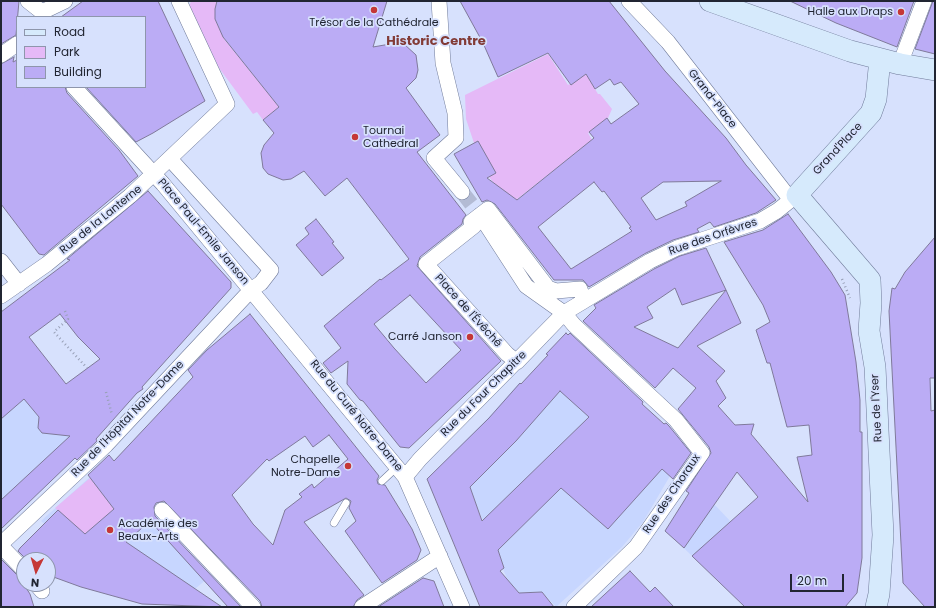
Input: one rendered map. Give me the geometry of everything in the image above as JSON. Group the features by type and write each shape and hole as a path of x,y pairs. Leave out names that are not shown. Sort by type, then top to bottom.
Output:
{"street":[{"path":"28,1 40,14 65,1"},
{"name":"Rue de la Lanterne","path":"1,296 47,264 155,175 226,104 179,1"},
{"path":"439,1 443,63 454,113 456,138 434,158 462,192"},
{"name":"Grand-Place","path":"629,1 668,42 794,197"},
{"path":"710,1 835,47 880,60 935,70"},
{"path":"900,64 924,1"},
{"path":"1,55 16,45"},
{"name":"Grand'Place","path":"794,197 871,113 876,99 880,60"},
{"name":"Place Paul-Emile Janson","path":"75,88 155,175 251,290"},
{"name":"Rue de l'Hôpital Notre-Dame","path":"5,548 124,427 251,290 261,283 271,270 170,159"},
{"name":"Rue de l'Yser","path":"794,197 824,226 870,280 871,302 869,331 875,367 883,535 880,594 876,607"},
{"name":"Rue des Orfèvres","path":"584,301 650,261 677,248 760,221 794,197"},
{"path":"488,209 548,288 556,291 580,289 584,301 564,313 526,286 480,215 488,209"},
{"name":"Place de l'Évêché","path":"480,215 471,222 474,226 426,264 507,354 519,360"},
{"path":"1,261 19,284"},
{"name":"Rue du Curé Notre-Dame","path":"251,290 401,472 462,607"},
{"name":"Rue du Four Chapitre","path":"401,472 420,458 564,313"},
{"name":"Rue des Choraux","path":"564,313 574,325 676,420 702,453 636,547 574,607"},
{"path":"162,510 253,607"},
{"path":"5,548 16,561"},
{"path":"362,607 440,556"}],"lane":[{"path":"382,481 401,472"},
{"path":"334,523 346,503"}],"path":[{"path":"65,311 68,319 54,332 87,368"},
{"path":"106,392 112,416 124,427"}],"shaded area":[{"path":"1,325 92,442 5,525 1,519"},
{"path":"547,356 670,476 643,522 622,547 556,607 542,592 519,593 508,581 469,487 468,488 443,463 488,418 519,383 521,384"},
{"name":"Académie des Beaux-Arts","path":"111,458 157,516 203,569 207,579 174,606 172,599 79,555 41,521"},
{"path":"692,487 714,504 733,524 739,601 666,531"}],"green space":[{"path":"191,1 217,1 216,5 221,11 215,11 216,22 221,32 228,35 224,39 279,107 263,120 257,112 253,114 219,68 189,7"},
{"path":"548,54 568,85 586,74 598,94 600,94 612,109 608,118 588,133 592,140 516,200 511,196 506,199 489,177 492,175 474,143 466,119 465,95"},
{"path":"90,478 114,509 85,534 55,508"}],"building":[{"path":"1,1 19,1 18,16 16,16 16,35 1,44"},
{"path":"83,1 158,1 205,101 136,142 87,88 146,88 146,16 62,16"},
{"name":"Tournai Cathedral","path":"217,1 387,1 373,47 396,43 404,44 416,55 418,70 416,78 406,88 440,135 417,152 466,215 462,224 420,257 417,266 501,361 409,448 400,447 363,401 360,400 347,384 348,361 331,373 323,363 341,348 324,326 380,279 381,280 409,259 347,178 325,196 304,171 291,179 283,180 268,174 263,168 261,153 264,145 274,133 263,120 279,107 223,37 215,19","holes":["410,295 461,350 426,383 374,324"]},
{"path":"460,1 609,1 665,71 726,138 746,165 776,200 756,213 714,227 710,222 697,229 699,232 673,240 646,253 589,287 583,280 554,280 495,204 487,200 482,202 454,154 478,141 496,173 487,178 517,200 594,138 589,132 607,118 611,124 639,104 621,82 614,85 610,79 595,89 586,74 571,85 548,53 498,77 483,43","holes":["721,181 685,202 687,206 656,220 641,198 663,182","594,182 602,192 604,191 631,227 629,228 632,231 571,269 538,227"]},
{"path":"790,1 914,1 897,47 836,23"},
{"path":"933,1 935,1 935,54 915,49"},
{"path":"14,57 13,62 16,60 16,88 65,88 67,93 119,150 138,176 44,255 39,254 1,204 1,64"},
{"path":"148,191 231,282 231,288 142,387 143,389 137,393 96,439 97,441 77,460 75,458 1,529 1,500 70,436 42,433 38,428 39,417 24,399 1,419 1,312 70,260 67,259","holes":["60,314 78,337 100,359 66,384 29,337"]},
{"path":"788,214 831,272 845,295 856,362 860,400 860,432 862,432 862,558 857,593 845,607 745,607 692,556 758,497 737,472 684,548 665,531 689,493 686,491 711,453 709,447 678,409 696,388 673,368 655,388 583,321 596,308 594,305 654,269 680,256 706,248 726,290 741,323 697,346 725,371 716,381 726,398 718,406 735,425 754,424 751,434 808,502 797,457 812,455 809,425 787,427 770,363 767,363 756,330 770,322 763,305 724,242 763,230","holes":["675,288 682,305 726,290 678,348 634,327 653,318 647,307"]},
{"path":"316,219 334,242 332,243 344,258 322,276 296,245 309,234 305,228"},
{"path":"935,237 935,378 930,378 931,411 935,410 935,607 925,607 903,583 889,311 892,288 895,289 905,272"},
{"path":"250,314 379,476 377,480 378,484 385,485 412,529 421,550 417,560 382,583 345,531 356,521 349,508 351,501 346,498 304,522 364,595 357,600 353,607 262,607 260,601 164,501 156,503 154,507 155,516 241,607 228,607 150,521 126,542 222,607 142,604 81,587 56,578 56,552 19,552 18,551 20,548 58,510 85,534 114,509 88,475 109,455 114,461 193,377 188,370 207,350","holes":["329,435 348,459 314,488 312,484 299,494 302,497 285,510 273,545 253,524 232,495 267,459 269,461 305,436 313,447"]},
{"path":"566,333 568,335 570,333 643,402 642,404 664,424 666,423 691,453 673,479 662,469 608,529 561,488 498,550 504,568 500,571 519,593 542,592 554,607 480,607 427,479 489,418 520,383 521,384 548,355 546,354","holes":["560,391 589,417 482,521 470,487 516,441"]},
{"path":"1,559 16,574 16,592 29,592 34,607 1,607"},
{"path":"630,571 650,592 655,587 674,607 591,607"},
{"path":"423,578 434,581 444,607 378,607"}],"tunnel":[{"path":"462,192 480,215"}],"place":[{"name":"Trésor de la Cathédrale","path":"374,10"},
{"name":"Halle aux Draps","path":"901,12"},
{"name":"Tournai Cathedral","path":"355,137"},
{"name":"Carré Janson","path":"470,337"},
{"name":"Chapelle Notre-Dame","path":"348,466"},
{"name":"Académie des Beaux-Arts","path":"110,530"}],"district":[{"name":"Historic Centre","path":"436,42"}]}
